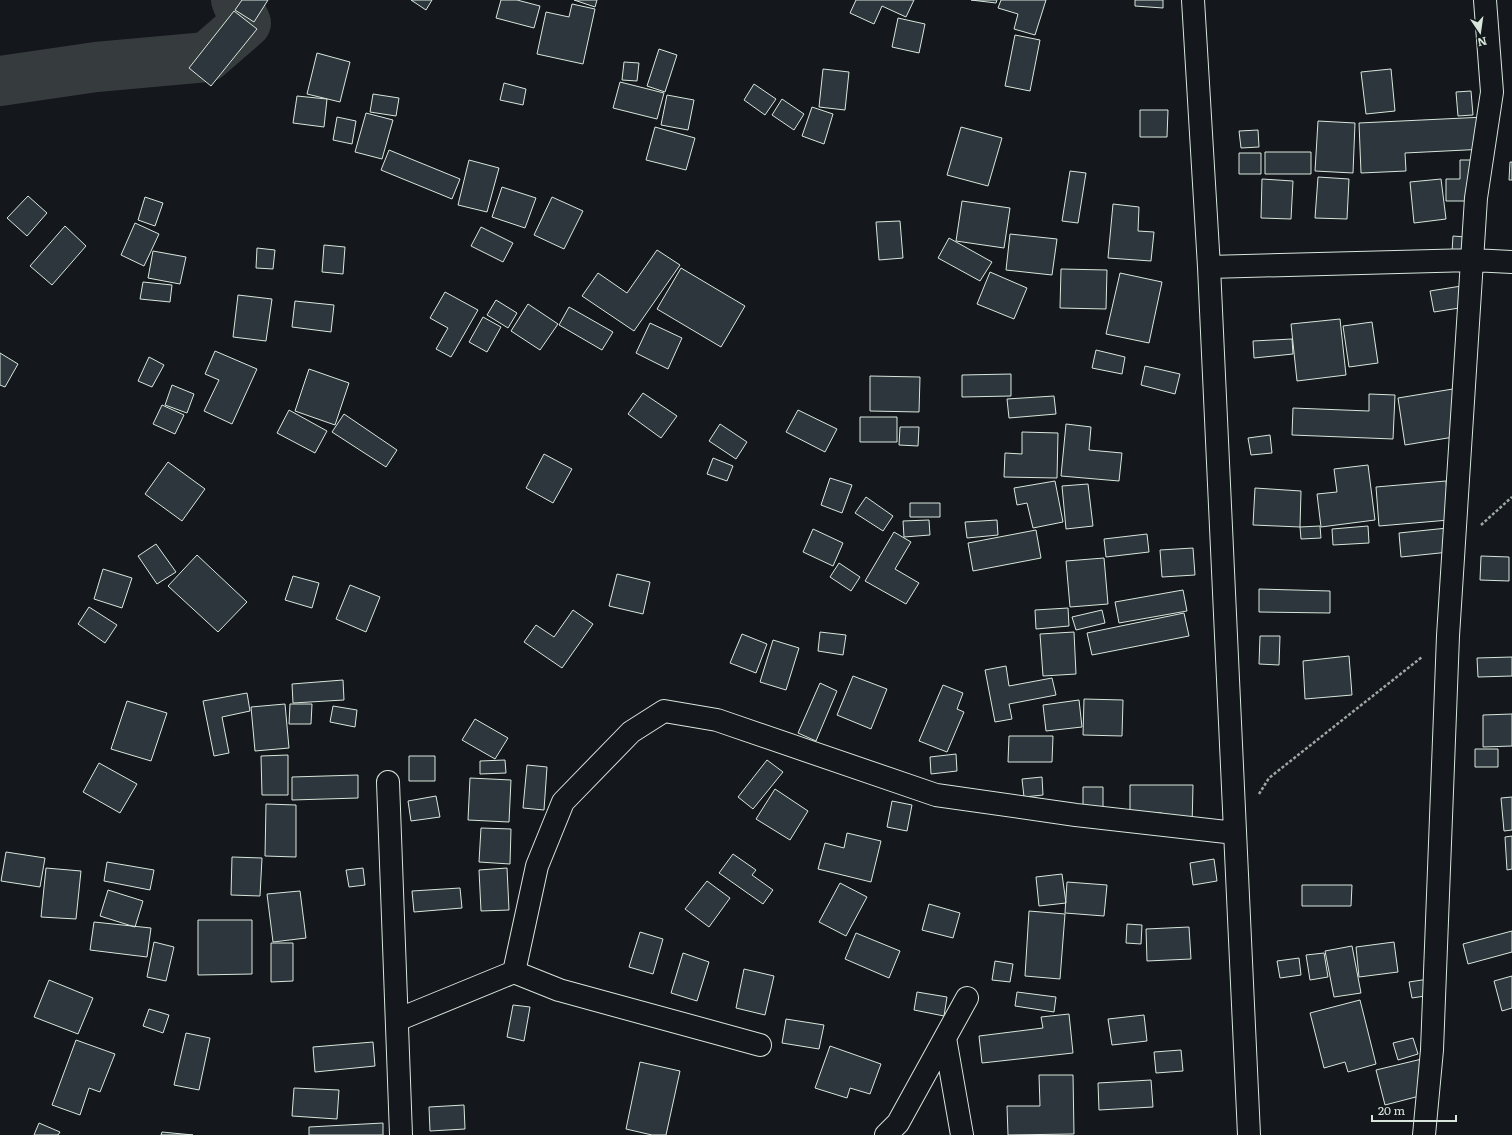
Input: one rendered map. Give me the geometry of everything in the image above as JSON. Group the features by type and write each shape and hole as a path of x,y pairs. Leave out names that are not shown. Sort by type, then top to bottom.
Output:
{"street":[{"path":"1193,0 1209,267 1248,1135"},
{"path":"1424,1135 1432,1042 1448,636 1476,198 1492,92 1486,0"},
{"path":"1209,267 1472,260 1512,262"},
{"path":"514,972 537,866 562,802 631,732 664,711 716,720 936,795 1076,815 1235,833"},
{"path":"388,782 401,1135"},
{"path":"397,1020 514,972 559,990 760,1045"},
{"path":"886,1135 898,1123 967,998"},
{"path":"945,1038 962,1135"}],"path":[{"path":"1257,797 1269,778 1448,636"}],"building":[{"path":"242,0 268,0 254,22 235,10"},
{"path":"411,0 432,0 426,10"},
{"path":"501,0 517,0 540,6 534,28 496,18"},
{"path":"574,0 597,0 595,7"},
{"path":"856,0 914,0 906,17 882,6 874,24 850,13"},
{"path":"971,0 997,0 996,3"},
{"path":"1001,0 1046,0 1035,35 1014,29 1018,14 998,8"},
{"path":"1135,0 1163,0 1163,8 1135,6"},
{"path":"572,4 595,9 583,64 537,54 546,12 569,17"},
{"path":"234,11 257,29 211,86 189,68"},
{"path":"898,18 925,24 919,53 892,47"},
{"path":"1015,35 1040,40 1030,91 1005,86"},
{"path":"659,49 677,55 665,92 647,86"},
{"path":"317,53 350,62 340,102 307,94"},
{"path":"624,62 639,63 637,81 622,80"},
{"path":"823,69 849,72 845,110 819,107"},
{"path":"1391,69 1395,111 1366,114 1361,72"},
{"path":"620,82 664,93 657,119 613,108"},
{"path":"504,83 526,89 523,105 500,100"},
{"path":"754,84 776,99 765,115 744,100"},
{"path":"1471,91 1473,115 1458,116 1456,92"},
{"path":"373,94 399,98 396,116 370,112"},
{"path":"667,95 694,100 688,130 661,125"},
{"path":"297,96 327,99 324,127 293,123"},
{"path":"782,99 804,114 794,130 772,115"},
{"path":"812,107 833,114 824,144 802,136"},
{"path":"1140,110 1168,110 1167,137 1140,137"},
{"path":"366,113 393,120 382,159 355,152"},
{"path":"337,117 356,121 352,144 333,140"},
{"path":"1485,117 1486,149 1405,153 1406,171 1361,173 1359,123"},
{"path":"1318,121 1355,123 1353,173 1315,171"},
{"path":"655,127 695,138 686,170 646,160"},
{"path":"961,127 1002,138 988,186 947,175"},
{"path":"1258,130 1259,147 1241,148 1239,131"},
{"path":"389,150 460,179 452,199 381,170"},
{"path":"1265,152 1311,152 1311,174 1265,174"},
{"path":"1239,153 1261,153 1261,174 1239,174"},
{"path":"469,160 499,168 487,212 458,205"},
{"path":"1460,160 1479,160 1479,201 1446,201 1446,179 1460,179"},
{"path":"1510,162 1512,162 1512,180 1509,180"},
{"path":"1070,171 1086,173 1078,223 1062,221"},
{"path":"1318,177 1349,179 1347,219 1315,218"},
{"path":"1262,179 1293,181 1291,219 1261,218"},
{"path":"1441,179 1446,219 1414,223 1410,182"},
{"path":"502,187 536,198 525,228 492,217"},
{"path":"28,196 47,213 27,236 7,218"},
{"path":"145,197 163,203 155,226 138,220"},
{"path":"552,197 583,211 564,249 534,235"},
{"path":"962,201 1010,208 1004,248 956,241"},
{"path":"1113,204 1139,207 1138,231 1154,232 1151,261 1108,258"},
{"path":"900,221 903,258 879,260 876,222"},
{"path":"135,223 159,234 144,266 121,255"},
{"path":"65,226 86,246 52,285 30,266"},
{"path":"481,227 513,243 503,262 471,246"},
{"path":"1010,234 1057,239 1052,275 1006,270"},
{"path":"1453,236 1478,238 1477,253 1452,252"},
{"path":"949,238 992,262 980,281 938,258"},
{"path":"324,245 345,247 343,274 322,272"},
{"path":"257,248 275,250 273,269 256,268"},
{"path":"657,250 680,265 634,331 582,296 598,273 627,293"},
{"path":"153,251 186,257 180,284 148,278"},
{"path":"681,268 745,306 721,347 657,309"},
{"path":"1061,269 1107,270 1106,309 1060,308"},
{"path":"990,272 1027,288 1014,319 977,304"},
{"path":"1120,273 1162,282 1149,343 1106,334"},
{"path":"143,282 172,285 170,302 140,299"},
{"path":"1474,284 1478,305 1434,312 1430,291"},
{"path":"445,292 478,310 451,357 436,349 448,328 430,318"},
{"path":"238,295 272,299 266,341 233,337"},
{"path":"496,300 517,313 508,328 487,315"},
{"path":"295,301 334,305 331,332 292,327"},
{"path":"528,304 558,324 540,350 511,331"},
{"path":"569,307 613,332 602,350 559,325"},
{"path":"483,317 501,327 487,352 469,342"},
{"path":"1340,319 1346,375 1297,381 1291,324"},
{"path":"1372,322 1378,363 1349,367 1343,326"},
{"path":"650,323 682,338 668,369 636,353"},
{"path":"1292,339 1293,354 1254,358 1253,341"},
{"path":"1096,350 1125,357 1122,374 1092,368"},
{"path":"215,351 257,369 232,424 204,411 219,380 205,374"},
{"path":"0,353 18,364 5,387 0,385"},
{"path":"149,357 164,365 152,387 138,381"},
{"path":"1145,366 1180,374 1175,394 1141,385"},
{"path":"309,369 349,383 335,425 295,411"},
{"path":"1011,374 1011,396 962,397 962,375"},
{"path":"870,376 920,377 919,412 870,411"},
{"path":"172,385 194,394 187,413 165,405"},
{"path":"1465,387 1472,434 1405,445 1398,398"},
{"path":"643,393 677,416 661,438 628,414"},
{"path":"1369,394 1395,395 1393,439 1292,435 1293,408 1369,411"},
{"path":"1054,396 1056,414 1009,418 1007,399"},
{"path":"162,405 184,415 175,434 153,424"},
{"path":"289,410 327,431 315,453 277,433"},
{"path":"798,410 837,429 825,452 786,432"},
{"path":"344,414 397,450 386,467 332,432"},
{"path":"860,417 897,417 897,442 860,442"},
{"path":"720,424 747,442 736,459 709,441"},
{"path":"1066,424 1091,427 1089,450 1122,453 1119,481 1061,476"},
{"path":"900,427 919,427 918,446 899,445"},
{"path":"1022,432 1058,433 1057,478 1004,477 1005,453 1022,454"},
{"path":"1270,435 1272,453 1251,455 1248,438"},
{"path":"544,454 572,469 553,503 526,488"},
{"path":"713,458 733,466 727,481 707,474"},
{"path":"168,462 205,489 182,521 145,494"},
{"path":"1368,465 1375,520 1321,527 1317,494 1337,492 1334,469"},
{"path":"830,478 852,485 842,513 821,505"},
{"path":"1055,481 1063,522 1033,528 1027,503 1017,505 1014,488"},
{"path":"1446,481 1449,520 1379,526 1376,487"},
{"path":"1088,484 1093,526 1066,529 1062,486"},
{"path":"1255,488 1301,491 1300,527 1253,525"},
{"path":"866,497 893,516 883,531 855,513"},
{"path":"910,503 940,503 940,517 910,517"},
{"path":"929,520 930,535 904,537 903,521"},
{"path":"997,520 998,535 967,538 965,522"},
{"path":"1320,526 1321,538 1301,539 1300,527"},
{"path":"1368,526 1369,543 1333,545 1332,529"},
{"path":"1457,527 1459,551 1401,557 1399,533"},
{"path":"813,529 843,543 833,566 803,552"},
{"path":"1036,530 1041,558 973,571 968,543"},
{"path":"894,532 911,542 895,569 919,583 906,604 865,581"},
{"path":"1147,534 1149,552 1106,557 1104,539"},
{"path":"156,544 176,572 157,584 138,556"},
{"path":"1193,548 1195,575 1162,577 1160,550"},
{"path":"197,555 247,602 218,632 168,586"},
{"path":"1481,556 1509,557 1509,581 1480,580"},
{"path":"1104,558 1108,604 1070,607 1066,561"},
{"path":"839,563 860,577 851,591 830,577"},
{"path":"103,569 132,578 122,608 94,599"},
{"path":"617,574 650,582 643,614 609,606"},
{"path":"293,576 319,583 312,608 285,600"},
{"path":"350,585 380,597 366,632 336,619"},
{"path":"1259,589 1330,591 1330,613 1259,612"},
{"path":"1183,590 1187,611 1119,623 1115,602"},
{"path":"89,607 117,625 105,643 78,624"},
{"path":"1068,608 1069,626 1036,629 1035,610"},
{"path":"573,610 593,624 562,668 524,642 536,625 554,637"},
{"path":"1102,610 1105,623 1076,630 1072,617"},
{"path":"1184,613 1189,636 1092,655 1087,633"},
{"path":"820,632 846,635 843,655 818,651"},
{"path":"1074,632 1076,674 1043,676 1040,634"},
{"path":"742,634 767,644 756,673 730,663"},
{"path":"1260,636 1280,636 1279,665 1259,664"},
{"path":"773,640 799,648 786,690 760,682"},
{"path":"1349,656 1352,695 1305,699 1303,661"},
{"path":"1512,657 1512,676 1478,677 1477,658"},
{"path":"1006,666 1009,686 1052,678 1056,695 1009,704 1012,719 995,722 985,670"},
{"path":"853,676 887,689 871,729 837,715"},
{"path":"343,680 344,700 293,703 292,684"},
{"path":"820,683 837,691 816,741 798,733"},
{"path":"943,685 963,693 957,709 964,712 947,752 919,741"},
{"path":"247,693 250,711 222,717 229,753 214,756 203,701"},
{"path":"1084,699 1123,700 1122,736 1083,735"},
{"path":"1079,700 1082,727 1046,731 1043,705"},
{"path":"127,701 167,713 151,761 111,749"},
{"path":"285,704 289,748 255,751 251,707"},
{"path":"290,704 312,704 311,724 289,724"},
{"path":"333,706 357,710 355,727 330,722"},
{"path":"1512,714 1512,746 1483,747 1483,715"},
{"path":"475,719 508,738 495,759 462,740"},
{"path":"1009,736 1053,736 1052,762 1008,762"},
{"path":"1475,749 1498,749 1498,767 1475,767"},
{"path":"956,754 957,771 931,774 930,757"},
{"path":"288,755 288,795 262,795 261,756"},
{"path":"409,756 435,756 435,781 409,781"},
{"path":"505,760 506,773 480,774 480,761"},
{"path":"767,760 783,772 753,809 738,797"},
{"path":"99,763 137,784 120,813 83,792"},
{"path":"527,765 547,767 544,810 523,808"},
{"path":"358,775 358,798 292,800 292,777"},
{"path":"1042,777 1043,795 1024,797 1022,779"},
{"path":"470,778 511,780 509,822 468,820"},
{"path":"1130,785 1193,785 1192,827 1162,827 1162,813 1130,813"},
{"path":"1083,787 1103,787 1103,819 1083,819"},
{"path":"775,789 808,811 790,840 756,819"},
{"path":"436,796 440,817 411,821 408,801"},
{"path":"1512,797 1512,830 1504,831 1501,798"},
{"path":"892,801 912,805 907,831 887,827"},
{"path":"266,804 296,805 296,857 265,856"},
{"path":"481,828 511,829 510,864 479,862"},
{"path":"847,833 881,841 871,882 818,869 825,843 844,848"},
{"path":"1512,836 1512,869 1507,870 1505,837"},
{"path":"6,852 45,858 40,887 1,881"},
{"path":"733,854 756,870 752,875 773,890 763,904 719,873"},
{"path":"232,857 262,858 260,896 231,895"},
{"path":"1214,859 1217,881 1193,885 1190,863"},
{"path":"107,862 154,870 150,890 104,881"},
{"path":"46,868 81,871 76,919 41,917"},
{"path":"363,868 365,885 349,887 346,870"},
{"path":"507,868 509,910 481,911 479,870"},
{"path":"1062,874 1066,903 1039,906 1036,877"},
{"path":"707,881 730,898 709,927 685,909"},
{"path":"1067,882 1107,885 1104,916 1065,913"},
{"path":"840,883 867,897 846,936 819,922"},
{"path":"1302,885 1352,885 1351,906 1302,906"},
{"path":"460,888 462,908 414,912 412,891"},
{"path":"108,890 143,901 135,927 100,916"},
{"path":"300,891 306,938 273,942 267,894"},
{"path":"929,904 960,913 953,938 922,930"},
{"path":"1029,911 1065,914 1060,979 1025,976"},
{"path":"198,920 252,920 252,974 198,975"},
{"path":"94,922 151,928 147,957 90,950"},
{"path":"1127,924 1142,925 1141,944 1126,943"},
{"path":"1189,927 1191,959 1147,961 1146,929"},
{"path":"1512,931 1512,952 1468,964 1463,944"},
{"path":"640,932 663,939 653,974 629,967"},
{"path":"856,933 900,951 889,978 845,959"},
{"path":"154,942 174,947 166,981 147,977"},
{"path":"1394,942 1398,972 1359,977 1356,947"},
{"path":"271,943 293,943 293,981 271,982"},
{"path":"1352,946 1361,993 1334,997 1325,951"},
{"path":"683,953 709,962 697,1001 671,993"},
{"path":"1324,953 1328,977 1310,980 1306,955"},
{"path":"1299,958 1301,975 1280,978 1277,961"},
{"path":"995,961 1013,964 1010,982 992,980"},
{"path":"744,969 774,976 765,1015 736,1008"},
{"path":"1512,976 1512,1008 1502,1011 1494,981"},
{"path":"1435,978 1438,994 1412,998 1409,982"},
{"path":"49,980 93,998 78,1034 34,1017"},
{"path":"917,992 947,997 944,1016 914,1010"},
{"path":"1017,992 1056,997 1054,1012 1015,1006"},
{"path":"1360,1000 1376,1064 1348,1072 1345,1062 1324,1068 1310,1013"},
{"path":"513,1005 530,1007 524,1041 507,1037"},
{"path":"149,1009 169,1015 163,1033 143,1026"},
{"path":"1069,1014 1073,1053 982,1063 979,1036 1043,1028 1041,1017"},
{"path":"1144,1015 1147,1041 1112,1045 1108,1019"},
{"path":"786,1019 824,1025 819,1049 782,1043"},
{"path":"186,1033 210,1038 199,1090 174,1085"},
{"path":"1413,1038 1418,1054 1398,1060 1393,1043"},
{"path":"76,1040 115,1054 100,1092 89,1088 80,1115 52,1105"},
{"path":"373,1042 375,1066 315,1072 313,1047"},
{"path":"830,1046 881,1064 870,1094 850,1088 847,1098 815,1088"},
{"path":"1181,1050 1183,1071 1156,1073 1154,1052"},
{"path":"1426,1058 1435,1092 1385,1105 1376,1070"},
{"path":"640,1062 680,1071 666,1135 652,1135 626,1129"},
{"path":"1039,1075 1073,1075 1074,1134 1008,1135 1007,1106 1040,1106"},
{"path":"1151,1080 1153,1107 1099,1110 1098,1083"},
{"path":"294,1088 339,1090 337,1119 292,1116"},
{"path":"464,1105 465,1129 430,1131 429,1107"},
{"path":"39,1123 60,1132 58,1135 34,1135"},
{"path":"383,1123 383,1135 309,1135 309,1127"},
{"path":"162,1132 193,1135 161,1135"}],"waterway":[{"path":"0,81 96,67 207,57 246,23 236,0"}]}
